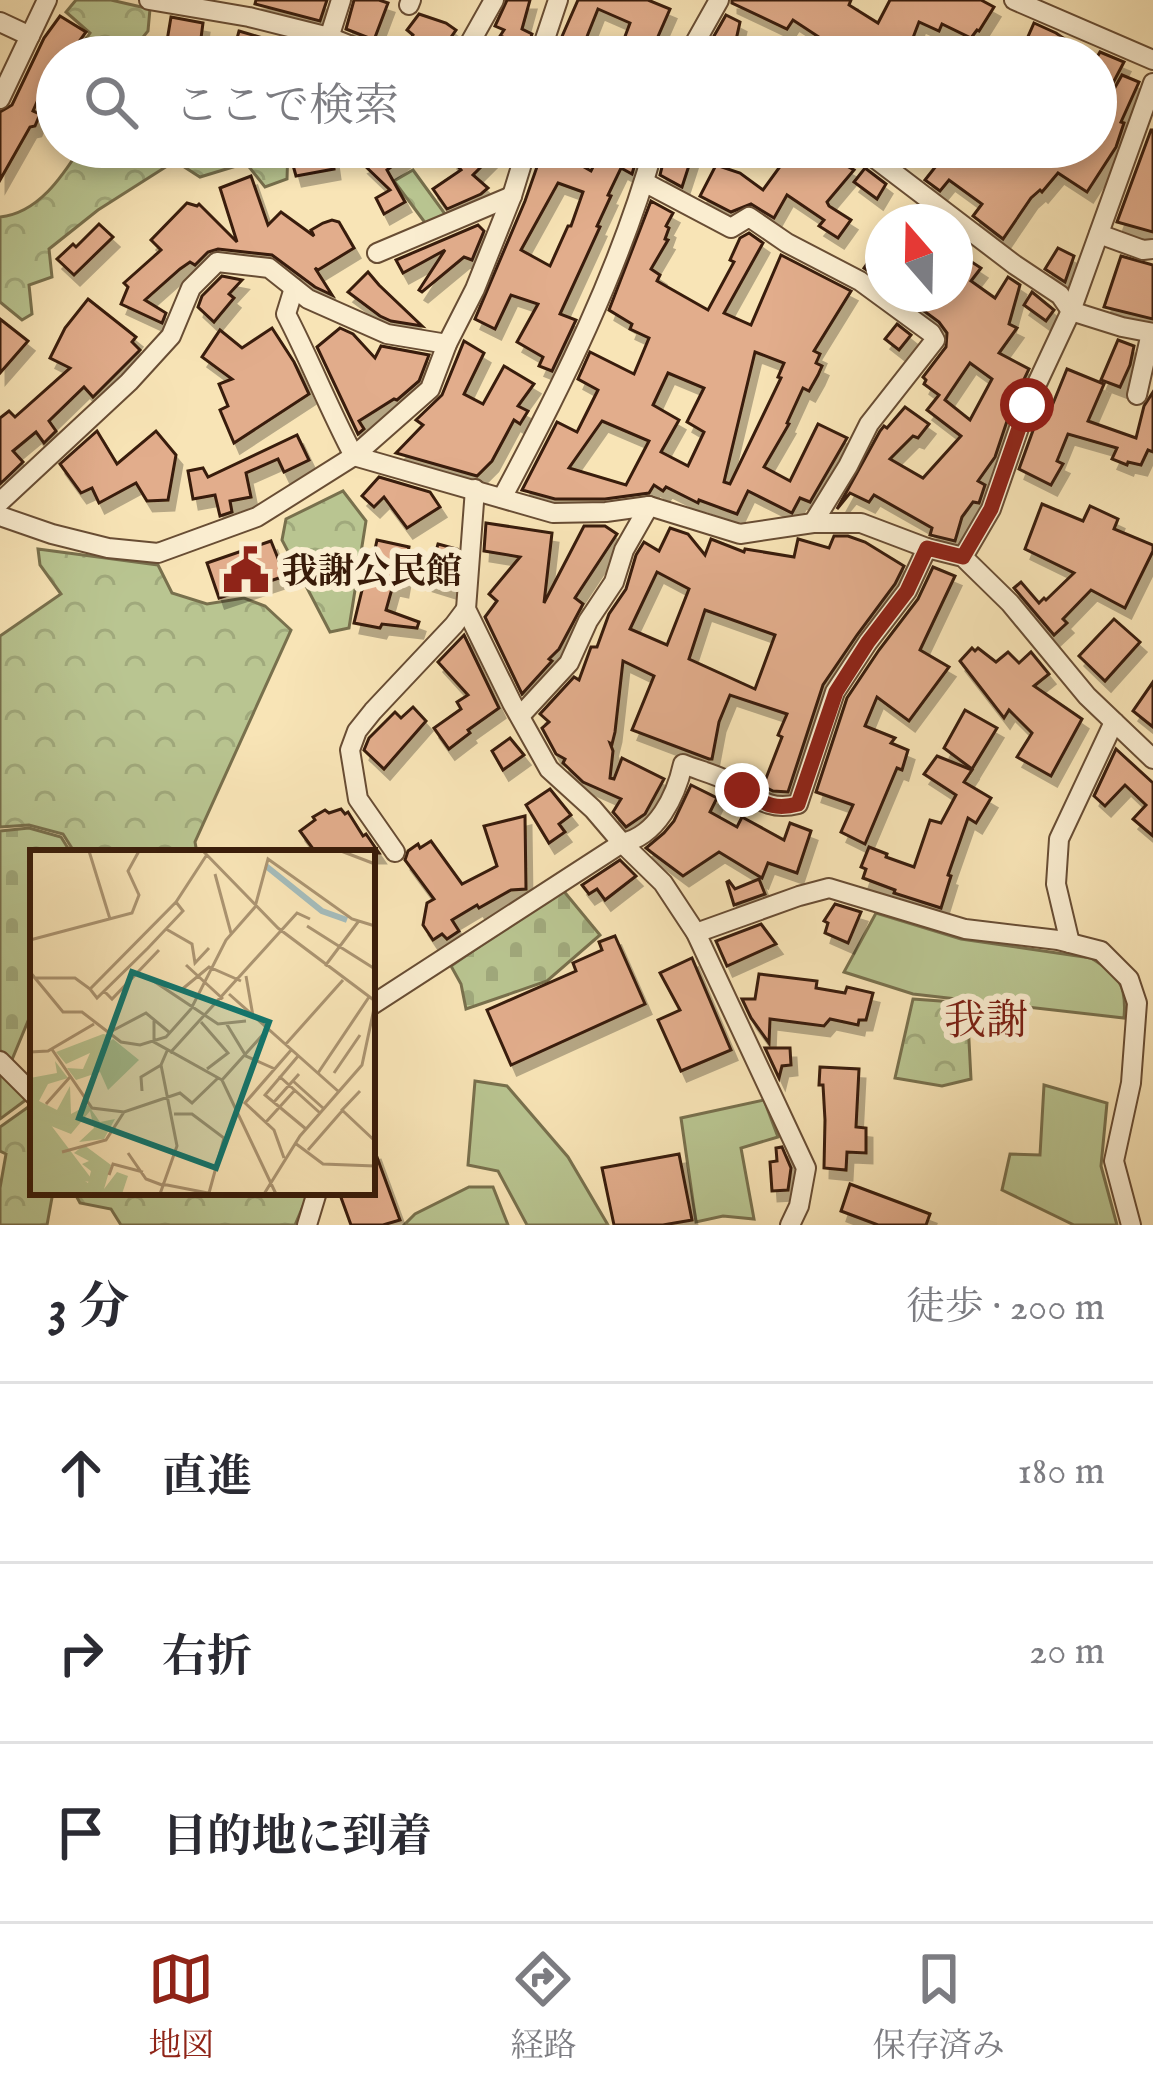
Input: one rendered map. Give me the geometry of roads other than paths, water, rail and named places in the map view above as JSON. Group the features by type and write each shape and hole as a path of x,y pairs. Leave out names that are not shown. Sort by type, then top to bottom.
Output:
{"street":[{"path":"0,99 47,0"},
{"path":"149,0 324,36"},
{"path":"328,36 341,0"},
{"path":"474,36 494,0"},
{"path":"546,36 558,0"},
{"path":"698,36 719,0"},
{"path":"1020,1 1099,36"},
{"path":"0,22 30,36"},
{"path":"1117,44 1153,60"},
{"path":"963,557 991,509 1027,405 1071,311 1153,83"},
{"path":"0,517 108,548 158,553 257,517 354,456 430,388 476,289 521,168"},
{"path":"502,498 565,376 648,168"},
{"path":"887,168 1060,295 1071,311 1152,333 1137,394"},
{"path":"644,182 731,228 749,217 860,280 935,340 869,424 813,523"},
{"path":"377,253 512,196"},
{"path":"1099,234 1143,250 1153,249"},
{"path":"0,502 129,382 171,336 191,287 217,262 269,268 308,299 387,334 447,344"},
{"path":"294,288 286,314 354,456 554,513 649,506 740,534 813,523 861,523 963,557 1010,603 1087,696 1153,759"},
{"path":"395,852 358,799 350,750 357,731 373,711 466,609 475,489"},
{"path":"520,716 569,663 649,506"},
{"path":"375,1002 622,843 638,840 667,808 678,788 682,764 727,780 767,805 798,804 836,692 907,591 927,548"},
{"path":"466,609 549,769 663,884 696,933 806,1168 800,1206 790,1225"},
{"path":"1070,943 1056,884 1059,839 1114,722"},
{"path":"696,933 829,888 965,929 1101,950 1130,979 1137,1003 1131,1083 1114,1161 1132,1225"},
{"path":"0,1061 30,1091"},
{"path":"307,1225 316,1195"}],"place":[{"name":"我謝公民館","path":"246,570"}],"district":[{"name":"我謝","path":"986,1019"}]}
